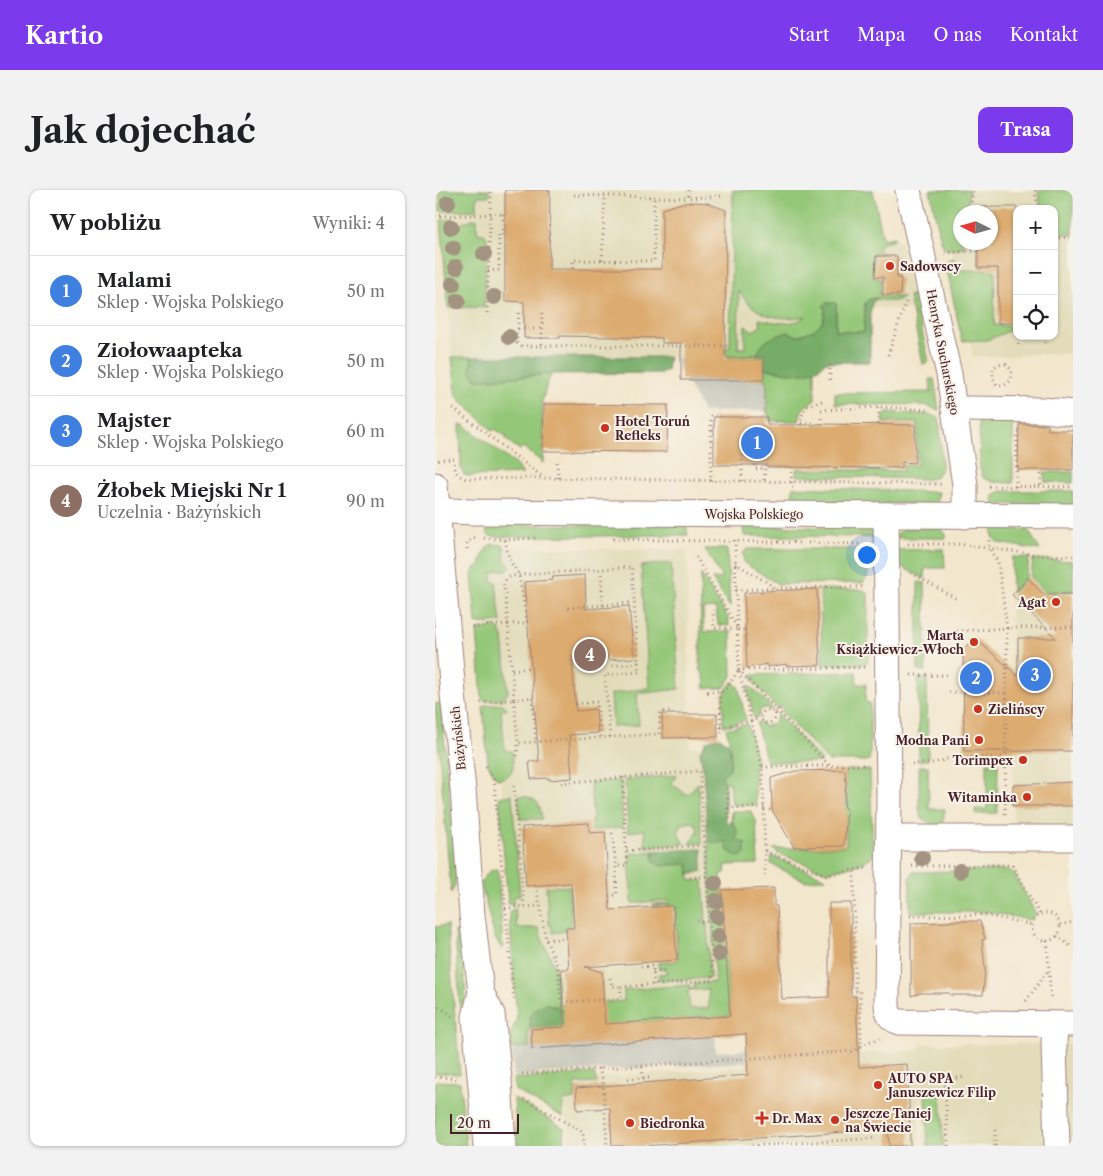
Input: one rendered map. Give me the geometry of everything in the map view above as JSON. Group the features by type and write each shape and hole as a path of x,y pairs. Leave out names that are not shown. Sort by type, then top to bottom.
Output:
{"street":[{"name":"Henryka Sucharskiego","path":"908,190 949,374 965,484 965,516"},
{"path":"967,409 1044,410 1073,413"},
{"name":"Bażyńskich","path":"435,485 463,789 472,915 481,992 492,1014 503,1146"},
{"name":"Wojska Polskiego","path":"436,509 473,512 1073,516"},
{"path":"886,515 889,765 888,1014 891,1018 900,1022 1060,1020 1054,1044 1057,1146"},
{"path":"889,838 1073,838"},
{"name":"Bażyńskich","path":"481,992 475,1017 486,1146"}],"path":[{"path":"487,312 491,190"},
{"path":"687,190 688,198"},
{"path":"971,205 973,190"},
{"path":"1035,190 1037,205"},
{"path":"574,195 688,198 724,196"},
{"path":"602,260 605,196"},
{"path":"573,268 573,260 654,261 654,197"},
{"path":"435,216 504,214 503,235 499,235 499,270 488,271"},
{"path":"1058,238 1073,237"},
{"path":"937,254 978,251"},
{"path":"888,355 910,290"},
{"path":"519,313 517,343 522,346 727,346"},
{"path":"542,313 542,346"},
{"path":"517,328 542,329"},
{"path":"1018,345 1019,340"},
{"path":"830,364 830,384"},
{"path":"1006,364 1012,371 1011,380 1005,385 997,385 993,378 993,368 997,365 1006,364"},
{"path":"812,423 801,424 801,414 803,410 822,401"},
{"path":"453,408 544,478"},
{"path":"821,424 821,412 879,408 933,410"},
{"path":"879,408 879,424"},
{"path":"1016,487 1017,411"},
{"path":"711,481 711,417 714,414 720,415 720,417"},
{"path":"742,440 742,481"},
{"path":"444,460 454,459 455,471 459,476 466,479 558,478 931,484"},
{"path":"557,462 558,478"},
{"path":"755,466 755,469 765,468 764,481"},
{"path":"791,468 792,476"},
{"path":"1041,470 1041,485"},
{"path":"981,484 1016,487 1041,485 1073,487"},
{"path":"735,535 739,670 762,767 765,875"},
{"path":"467,555 467,542 474,537 505,540 540,538"},
{"path":"608,539 735,542 887,549 957,544 1037,555 1073,556"},
{"path":"472,618 472,627 527,623 519,574 509,558 505,540"},
{"path":"989,548 998,562 1007,628 1005,821"},
{"path":"887,549 957,599"},
{"path":"696,557 737,630"},
{"path":"735,563 777,588"},
{"path":"517,756 518,743 504,585 506,579 519,574 632,567 639,672 605,675 610,737"},
{"path":"601,570 603,605"},
{"path":"736,590 871,586"},
{"path":"568,608 633,603"},
{"path":"713,610 714,628 746,630"},
{"path":"957,632 1007,628 1073,627"},
{"path":"611,666 638,662"},
{"path":"739,670 873,666"},
{"path":"512,670 529,668"},
{"path":"739,670 780,709 829,765"},
{"path":"707,692 724,691 739,670"},
{"path":"720,692 722,733"},
{"path":"949,692 1006,693"},
{"path":"477,694 478,703 533,698 536,742"},
{"path":"576,704 597,702 601,737"},
{"path":"760,718 764,723 768,724 775,719 775,714 780,709"},
{"path":"721,727 760,718 764,711 768,710 775,714"},
{"path":"518,743 659,734 660,712 672,711"},
{"path":"762,767 889,765 934,763 950,758 1006,757"},
{"path":"484,764 494,780 514,1004"},
{"path":"559,783 700,770 713,980 612,986 610,978"},
{"path":"615,866 627,865 623,777"},
{"path":"515,786 524,906"},
{"path":"727,788 728,820"},
{"path":"728,808 772,810"},
{"path":"609,896 617,895 612,833"},
{"path":"626,851 705,845"},
{"path":"765,851 826,875 870,868"},
{"path":"1011,858 1012,865 1040,915"},
{"path":"906,866 1012,865"},
{"path":"854,870 855,991 860,991 858,1014 861,1046"},
{"path":"689,878 707,876"},
{"path":"536,886 546,940 558,968 562,1002 619,999 622,994 621,986"},
{"path":"505,908 540,906"},
{"path":"1048,914 1053,915 1060,925 1057,936 1047,941 1037,937 1033,932 1033,925 1035,919 1040,915 1048,914"},
{"path":"905,916 985,915 1033,925"},
{"path":"701,922 709,921"},
{"path":"1060,925 1073,922"},
{"path":"1057,936 1073,948"},
{"path":"546,940 567,938"},
{"path":"1047,941 1049,969 1060,1020"},
{"path":"641,967 653,966 654,985"},
{"path":"1023,1004 1049,969"},
{"path":"653,972 666,971"},
{"path":"692,982 693,990"},
{"path":"435,1004 453,1017"},
{"path":"522,1074 855,1051 871,1041 881,1039"},
{"path":"642,1066 643,1078"},
{"path":"599,1068 603,1081 607,1146"},
{"path":"435,1077 462,1079"},
{"path":"948,1146 945,1085 950,1080 965,1077"},
{"path":"628,1079 650,1078"},
{"path":"519,1096 583,1132 584,1146"},
{"path":"995,1127 995,1146"},
{"path":"752,1146 876,1138"}],"shaded area":[{"path":"439,190 868,190 866,242 901,242 915,310 865,308 764,358 452,357"},
{"path":"940,190 1073,190 1073,353 973,357"},
{"path":"767,356 767,411 703,412 674,358 764,358"},
{"path":"496,547 687,550 690,747 713,746 730,1016 523,1030 483,562"},
{"path":"1010,573 1073,573 1073,844 1014,843"},
{"path":"714,1017 716,1052 746,1050 781,1060 546,1073 514,1078 510,1032"},
{"path":"921,1044 1073,1044 1073,1146 924,1146 921,1062 918,1146 570,1146 562,1080 856,1059 857,1054 920,1050"}],"green space":[{"path":"439,190 489,190 489,196 477,196 477,210 440,211"},
{"path":"733,190 873,190 883,239 894,237 894,240 881,244 877,248 881,253 874,253 873,278 881,279 880,296 904,297 892,301 874,298 868,300 865,303 864,332 836,331 836,303 825,309 823,321 814,330 797,336 756,358 729,358 724,348 730,347","holes":["739,291 752,307 768,315 786,318 806,316 789,323 759,319 761,326 753,331 745,326 745,348 738,348"]},
{"path":"930,190 969,190 967,205 953,205 953,249 945,248 941,241"},
{"path":"1038,190 1073,190 1073,234 1058,234 1058,205 1040,205"},
{"path":"477,219 477,232 484,234 487,238 484,307 448,308 441,220 455,220 459,224"},
{"path":"954,258 956,270 995,270 994,325 1010,326 1009,331 987,340 962,341 946,265 948,261"},
{"path":"909,296 914,296 929,362 923,364"},
{"path":"878,298 872,303 870,315 870,362 826,362 819,368 806,373 786,373 764,368 764,358 756,358 764,343 772,338 788,332 797,336 814,330 823,321 825,309 823,306 826,303 836,303 836,331 864,332 865,303 870,299"},
{"path":"452,357 472,357 470,369 478,380 551,374 542,402 543,463 523,447 520,450 505,439 507,437 495,429 493,431 460,400 456,394"},
{"path":"472,357 669,357 667,370 661,373 551,374 478,380 471,370"},
{"path":"764,368 796,373 815,369 815,400 804,408 799,421 769,421 769,415 767,414 767,380 764,380"},
{"path":"930,379 934,379 939,410 923,405 835,404 835,393 931,392"},
{"path":"887,412 931,415 939,418 942,468 935,478 796,476 796,469 903,471 903,465 917,465 917,423 883,423 884,415"},
{"path":"979,418 1013,418 1013,483 993,482 983,478 980,468"},
{"path":"460,425 464,425 514,463 523,474 464,475 461,468"},
{"path":"1044,472 1073,472 1073,483 1045,482"},
{"path":"793,487 939,492 937,504 792,503"},
{"path":"1002,491 1073,491 1073,505 994,504 995,494"},
{"path":"486,525 686,525 688,535 496,537 487,534"},
{"path":"743,526 867,528 874,533 874,537 744,536"},
{"path":"903,528 941,528 946,538 897,538 897,534"},
{"path":"993,529 1028,530 1040,550 998,543 993,537"},
{"path":"492,544 504,545 505,560 511,567 508,570 492,573 492,581 496,582 501,622 479,624 476,623 472,574 476,567 480,566 485,551"},
{"path":"705,549 727,549 730,607 712,579 722,578"},
{"path":"747,549 866,549 868,576 863,583 778,584 744,563 743,553"},
{"path":"944,549 945,568 925,568 925,579 898,565 897,550"},
{"path":"1012,557 1029,558 1027,577 1012,593"},
{"path":"1033,559 1073,561 1073,591 1045,592 1031,577"},
{"path":"671,563 679,689 637,694 639,725 613,727 611,694 649,688 641,566"},
{"path":"701,574 728,618 729,626 718,625 716,608 703,609 704,632 731,631 732,676 724,688 705,688 704,676 700,669"},
{"path":"918,582 925,583 926,671 918,671"},
{"path":"820,589 863,590 868,593 868,662 864,664 822,665"},
{"path":"495,627 500,630 503,637 508,693 503,699 485,701 482,700 477,630"},
{"path":"856,672 857,684 866,684 865,702 870,703 870,755 869,760 866,761 828,761 781,711 783,708 781,706 777,708 755,684 751,675"},
{"path":"918,678 927,678 928,760 919,761"},
{"path":"732,682 738,686 746,720 723,726 723,695"},
{"path":"749,686 758,693 772,710 764,708 759,711 758,717 754,718 747,687"},
{"path":"441,703 456,873 455,885 451,893 435,704"},
{"path":"503,704 508,709 501,710 505,751 512,751 513,766 507,776 497,779 488,764 483,707 486,705"},
{"path":"778,714 821,759 821,762 767,762 756,723 760,722 767,727 774,724"},
{"path":"747,724 758,763 754,763 756,805 732,805 730,783 725,782 721,777 730,768 730,746 727,742 730,741 726,729"},
{"path":"720,737 730,745 730,769 721,777 725,782 726,823 732,823 731,814 732,811 732,821 738,833 736,840 745,843 745,854 739,857 728,851 725,841 717,843 708,840 703,768 700,752 706,741"},
{"path":"987,763 998,763 997,813 975,814 975,809 987,809"},
{"path":"919,766 928,766 929,809 945,809 943,821 940,825 932,824 921,817 919,808"},
{"path":"846,770 870,770 873,856 860,864 827,872 777,853 773,849 846,846"},
{"path":"676,775 672,784 687,795 698,783 702,843 690,844 698,831 696,824 692,822 682,824 678,833 684,844 645,847 645,830 628,832 625,780"},
{"path":"621,780 623,827 592,831 590,783"},
{"path":"512,795 520,896 513,897 513,905 508,903 499,797"},
{"path":"518,796 529,797 536,801 542,819 520,819"},
{"path":"732,811 751,811 756,820 758,864 726,865 725,873 721,874 730,1016 571,1027 529,1017 531,1029 527,1030 529,1047 511,1048 510,1036 517,1018 509,911 515,909 517,928 539,928 541,937 556,970 559,1005 624,1001 624,990 690,985 690,990 688,991 690,1009 709,1008 708,989 694,990 694,984 715,982 708,840 715,843 736,840 738,833 732,821"},
{"path":"702,849 702,871 689,875 688,864 660,866 654,862 653,858 654,851"},
{"path":"654,851 653,855 688,864 690,881 703,880 706,920 701,920 701,923 707,922 710,978 659,981 659,974 667,973 665,969 659,969 658,963 678,961 675,905 653,906 653,904 669,903 669,900 632,903 629,854"},
{"path":"772,856 826,878 805,881 771,864"},
{"path":"498,869 503,949 495,938 481,881 491,870"},
{"path":"1008,870 1014,873 1036,914 1031,920 988,912 910,912 910,877 913,872"},
{"path":"569,886 572,926 565,927 565,931 553,933 551,925 549,925 546,887"},
{"path":"447,925 460,1074 435,1073 435,927"},
{"path":"455,931 461,933 466,999 460,1008"},
{"path":"546,1004 560,1008 571,1027 531,1029 529,1017 536,1008"},
{"path":"594,1073 597,1083 575,1084 575,1099 563,1101 563,1117 515,1090 513,1079"},
{"path":"435,1081 460,1082 466,1146 435,1146"},
{"path":"926,1086 941,1086 943,1146 928,1146"},
{"path":"514,1098 564,1128 565,1146 517,1146"}],"building":[{"path":"505,190 550,190 549,269 662,269 662,209 682,203 696,202 707,203 726,210 725,358 764,357 764,380 681,380 681,343 662,343 662,338 560,336 560,338 524,338 524,302 505,301"},
{"path":"998,207 1013,207 1013,323 998,323 998,268 978,268 978,250 998,250"},
{"path":"876,256 897,256 897,278 901,278 900,295 883,295 883,277 875,277"},
{"name":"Hotel Toruń Refleks","path":"544,404 668,405 667,452 543,451"},
{"path":"714,417 767,417 767,425 915,425 915,463 902,462 902,468 714,465"},
{"path":"1019,424 1048,425 1048,430 1073,430 1073,470 1018,470"},
{"path":"585,575 586,609 629,606 634,658 608,660 608,656 572,658 576,711 596,709 598,733 569,735 572,778 531,779 529,762 539,761 524,582 553,580 552,577"},
{"path":"1028,578 1043,594 1073,594 1073,751 964,751 963,650 975,638 1018,676 1018,638 1056,638 1012,595"},
{"path":"817,589 820,665 786,666 786,664 767,667 767,664 747,668 744,593"},
{"path":"662,714 717,714 718,737 663,738"},
{"path":"845,770 844,807 847,811 844,846 794,847 772,810 771,778 795,771"},
{"path":"1073,782 1073,806 1012,806 1013,785"},
{"path":"589,823 589,833 605,832 610,910 673,906 677,960 585,967 602,972 605,1024 730,1016 722,890 774,888 774,906 777,906 782,999 829,997 829,903 851,903 851,996 856,996 859,1067 907,1064 910,1146 889,1146 888,1129 643,1146 612,1146 610,1108 577,1110 576,1088 748,1075 746,1034 532,1049 531,1029 564,1027 561,969 569,969 566,928 574,928 571,883 526,886 522,827"},
{"path":"980,921 985,939 982,940 985,969 983,995 921,993 911,996 911,923"}],"place":[{"name":"Sadowscy","path":"890,266"},
{"name":"Hotel Toruń Refleks","path":"605,428"},
{"name":"Malami","path":"757,443"},
{"name":"Agat","path":"1056,602"},
{"name":"Marta Książkiewicz-Włoch","path":"974,642"},
{"name":"Żłobek Miejski Nr 1","path":"590,655"},
{"name":"Majster","path":"1035,675"},
{"name":"Ziołowaapteka","path":"976,678"},
{"name":"Zielińscy","path":"978,709"},
{"name":"Modna Pani","path":"979,740"},
{"name":"Torimpex","path":"1023,760"},
{"name":"Witaminka","path":"1027,797"},
{"name":"AUTO SPA Januszewicz Filip","path":"878,1085"},
{"name":"Dr. Max","path":"762,1118"},
{"name":"Jeszcze Taniej na Świecie","path":"835,1120"},
{"name":"Biedronka","path":"630,1123"}]}
